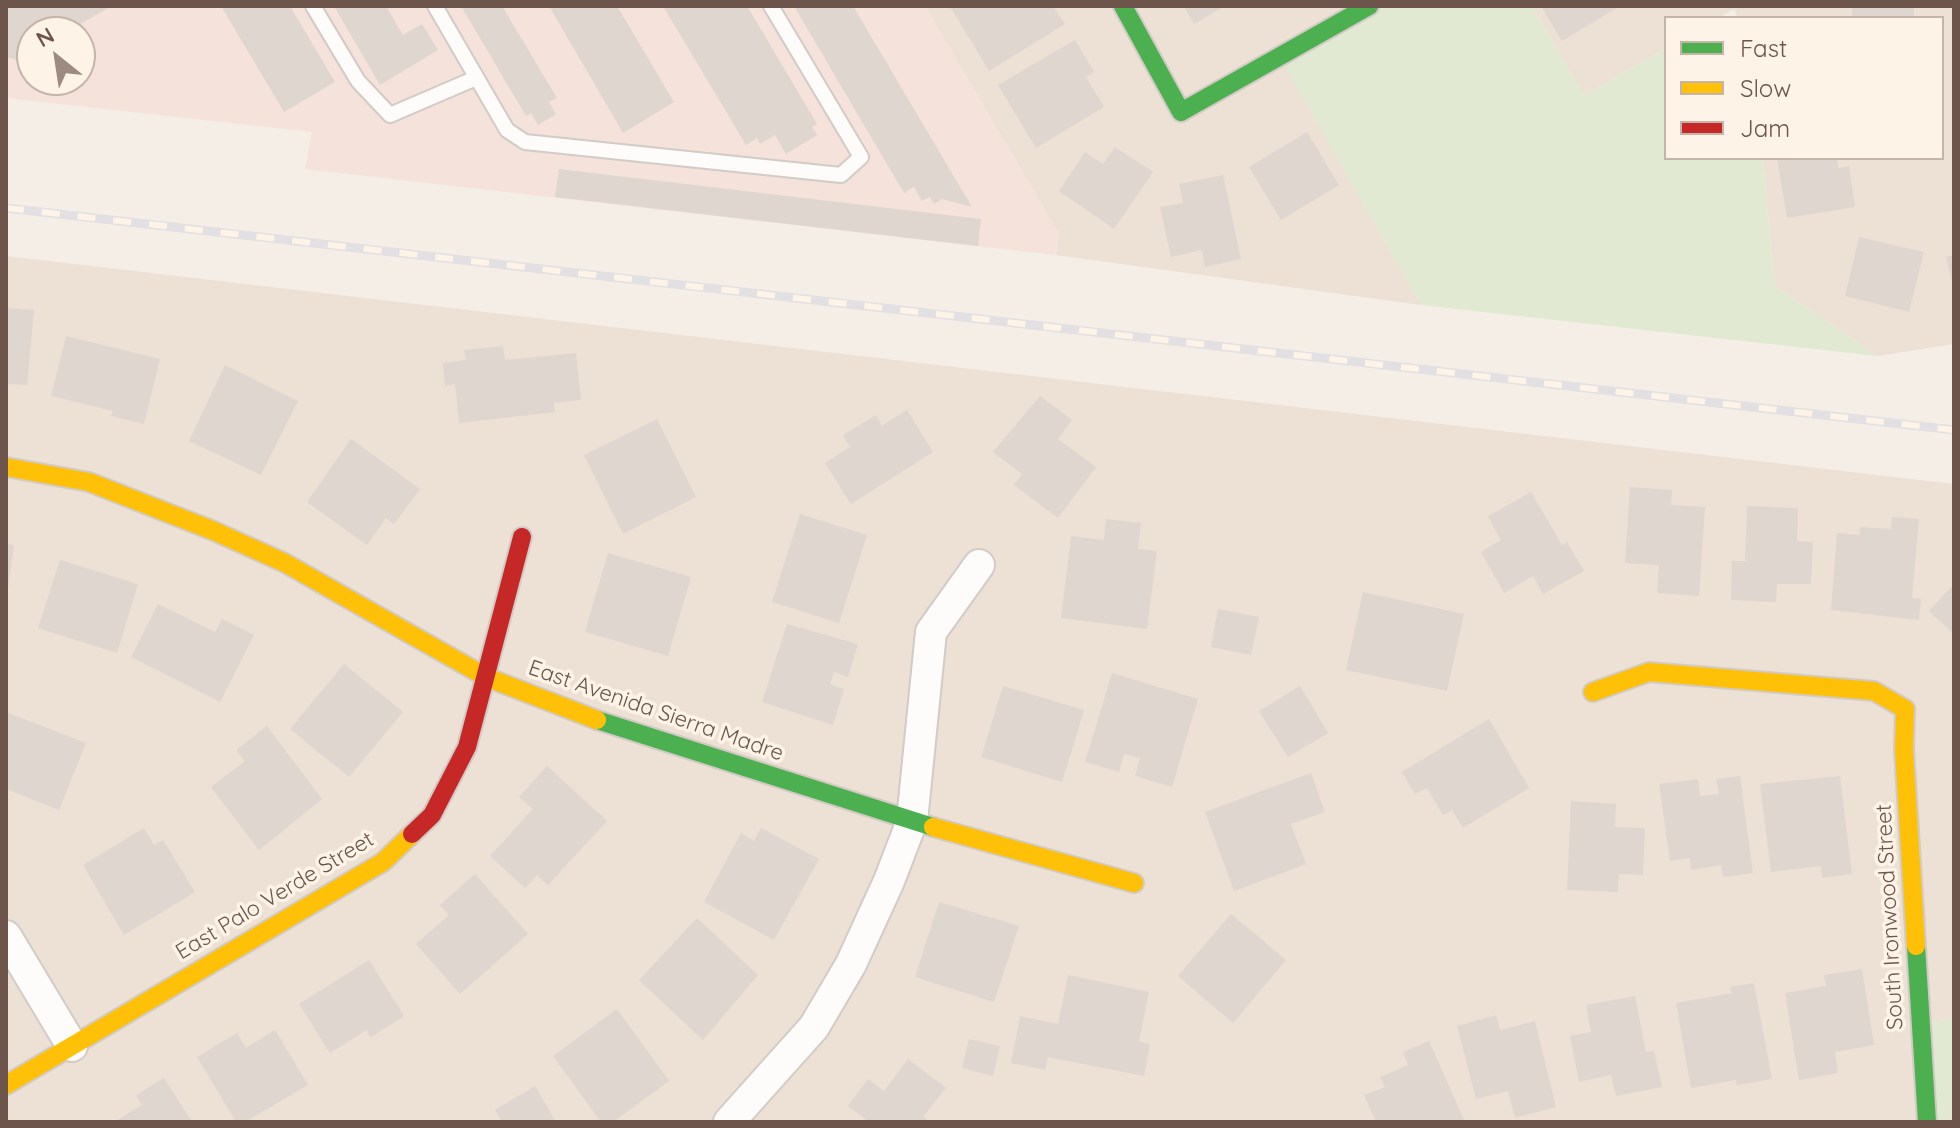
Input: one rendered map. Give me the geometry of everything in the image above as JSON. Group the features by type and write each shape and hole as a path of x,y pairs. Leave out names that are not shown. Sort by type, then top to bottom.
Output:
{"street":[{"path":"1123,6 1181,112 1369,6"},
{"name":"East Avenida Sierra Madre","path":"6,467 89,482 201,525 285,563 486,677 562,709 912,821 1134,883"},
{"name":"East Palo Verde Street","path":"6,1085 383,862 432,815 467,747 522,537"},
{"path":"729,1122 814,1027 851,964 889,881 912,821 931,632 979,565"},
{"name":"South Ironwood Street","path":"1593,692 1649,672 1874,691 1905,709 1904,750 1927,1122"},
{"path":"6,936 72,1046"}],"lane":[{"path":"313,6 358,81 390,115 476,78"},
{"path":"435,6 507,130 525,142 841,175 861,157 771,6"}],"shaded area":[{"path":"6,6 925,6 1059,234 1055,255 305,169 312,132 6,98"},
{"path":"925,6 1369,6 1281,58 1421,305 1056,255 1059,234"},
{"path":"1532,6 1954,6 1954,344 1877,356 1774,285 1763,160 1944,160 1944,16 1737,16 1734,9 1722,16 1664,16 1664,49 1584,96"},
{"path":"6,256 1954,484 1954,1019 1920,1023 1927,1122 6,1122"}],"green space":[{"path":"1369,6 1532,6 1584,96 1664,49 1664,160 1763,160 1774,285 1877,356 1421,305 1280,58"},
{"path":"1954,1019 1954,1122 1927,1122 1920,1023"}],"building":[{"path":"6,6 112,6 94,16 16,16 16,60 6,57"},
{"path":"221,6 290,6 335,82 284,112"},
{"path":"334,6 386,6 403,35 422,24 438,50 380,85"},
{"path":"461,6 502,6 557,98 549,102 556,114 538,125 531,113 526,116"},
{"path":"549,6 617,6 674,102 623,133"},
{"path":"663,6 747,6 817,124 812,127 817,135 786,154 775,135 760,144 757,138 746,145"},
{"path":"794,6 853,6 972,207 942,199 934,204 930,197 922,201 914,187 904,193"},
{"path":"1053,6 1065,24 989,71 951,8"},
{"path":"1184,6 1225,6 1194,24"},
{"path":"1541,6 1620,6 1562,41"},
{"path":"1852,6 1914,6 1914,16 1852,16"},
{"path":"1075,40 1094,72 1086,77 1104,107 1036,148 998,85"},
{"path":"1307,132 1339,185 1281,220 1249,167"},
{"path":"1115,147 1153,172 1114,229 1059,191 1085,152 1103,164"},
{"path":"1777,160 1837,160 1838,168 1849,166 1855,207 1787,218"},
{"path":"559,169 981,219 978,246 555,197"},
{"path":"1223,175 1241,259 1205,267 1202,250 1171,257 1160,207 1183,203 1179,184"},
{"path":"1859,237 1924,252 1909,312 1845,296"},
{"path":"1954,255 1954,286 1953,286 1946,257"},
{"path":"6,308 34,310 27,385 6,384"},
{"path":"66,336 160,359 144,424 111,416 113,411 51,396"},
{"path":"503,346 505,360 576,353 581,400 554,403 555,412 459,423 455,384 445,386 443,363 466,360 464,350"},
{"path":"225,365 298,401 261,475 189,441"},
{"path":"1040,396 1072,420 1058,439 1096,467 1058,518 1014,485 1022,474 993,452"},
{"path":"907,410 933,452 851,504 825,463 850,447 843,435 876,415 882,426"},
{"path":"657,419 696,497 623,534 584,455"},
{"path":"351,439 420,489 394,524 386,518 367,545 307,502"},
{"path":"1630,487 1672,490 1671,505 1705,507 1699,596 1657,593 1659,565 1625,563"},
{"path":"1531,492 1562,545 1567,542 1584,571 1543,594 1533,576 1504,593 1481,552 1501,540 1488,516"},
{"path":"1747,506 1798,508 1797,541 1813,542 1811,584 1777,584 1776,602 1731,600 1732,561 1745,561"},
{"path":"800,514 867,535 839,623 772,602"},
{"path":"1892,517 1919,519 1912,598 1921,599 1919,620 1831,610 1837,533 1860,535 1860,527 1891,529"},
{"path":"1106,519 1141,523 1138,549 1157,551 1147,629 1061,618 1071,536 1104,540"},
{"path":"6,544 14,545 8,588 6,588"},
{"path":"608,553 691,577 668,656 585,632"},
{"path":"60,560 138,584 117,653 38,628"},
{"path":"1954,584 1954,632 1953,633 1929,611"},
{"path":"1363,592 1464,614 1447,691 1346,670"},
{"path":"158,604 215,632 222,619 254,635 220,702 131,657"},
{"path":"1218,609 1259,617 1251,655 1211,647"},
{"path":"787,624 858,644 848,677 834,672 830,684 844,689 833,725 762,702"},
{"path":"344,664 403,712 349,777 290,729"},
{"path":"1112,673 1198,699 1172,787 1135,776 1140,758 1124,754 1119,772 1085,762"},
{"path":"1003,686 1084,710 1062,782 981,757"},
{"path":"1300,686 1328,733 1288,757 1259,711"},
{"path":"6,712 86,743 59,810 6,789"},
{"path":"1489,719 1529,788 1463,828 1452,810 1443,815 1427,788 1415,794 1402,772"},
{"path":"267,726 322,799 259,850 211,787 245,761 236,750"},
{"path":"547,766 607,821 548,885 537,875 525,888 490,856 533,809 519,797"},
{"path":"1311,773 1325,812 1291,824 1306,864 1234,891 1205,812"},
{"path":"1740,776 1753,873 1723,877 1721,865 1691,870 1690,858 1670,861 1659,784 1698,779 1700,796 1719,794 1716,779"},
{"path":"1840,776 1852,874 1822,878 1821,866 1771,872 1760,784"},
{"path":"1571,801 1616,804 1615,827 1645,828 1643,875 1619,874 1618,892 1567,890"},
{"path":"144,828 154,845 163,840 195,892 124,935 83,865"},
{"path":"761,828 819,859 774,940 704,902 741,833 754,841"},
{"path":"475,874 528,934 460,994 416,944 449,915 440,905"},
{"path":"939,902 1019,926 994,1002 915,977"},
{"path":"1231,914 1286,960 1233,1023 1178,976"},
{"path":"697,918 758,975 703,1040 639,980"},
{"path":"369,960 404,1016 371,1037 366,1030 330,1053 299,1004"},
{"path":"1862,969 1874,1045 1835,1052 1838,1073 1799,1080 1785,993 1826,986 1824,975"},
{"path":"1068,975 1149,992 1139,1041 1150,1044 1144,1076 1048,1057 1045,1070 1011,1063 1020,1016 1058,1024"},
{"path":"1754,983 1772,1079 1737,1085 1736,1080 1691,1088 1676,1003 1732,993 1730,987"},
{"path":"1635,996 1646,1052 1654,1051 1662,1087 1616,1096 1611,1075 1579,1082 1570,1036 1591,1032 1586,1005"},
{"path":"617,1009 669,1081 613,1122 601,1122 553,1056"},
{"path":"1496,1015 1500,1030 1535,1021 1556,1107 1515,1118 1508,1091 1476,1099 1457,1026"},
{"path":"275,1030 308,1085 245,1122 236,1122 197,1057 237,1033 246,1048"},
{"path":"969,1039 1000,1046 993,1076 962,1068"},
{"path":"1429,1041 1465,1122 1376,1122 1364,1095 1385,1087 1380,1077 1408,1065 1403,1052"},
{"path":"908,1059 946,1088 923,1117 930,1122 869,1122 848,1106 868,1079 884,1091"},
{"path":"164,1078 192,1122 114,1122 142,1105 136,1095"},
{"path":"535,1086 556,1122 502,1122 495,1110"}],"railway":[{"path":"6,208 1954,430"}],"traffic: fast":[{"path":"1123,6 1181,112 1369,6"},
{"path":"597,720 933,827"},
{"path":"1916,946 1927,1122"}],"traffic: slow":[{"path":"6,467 89,482 214,531 285,563 486,677 597,720"},
{"path":"1593,692 1649,672 1874,691 1905,709 1904,750 1916,946"},
{"path":"933,827 1134,883"},
{"path":"6,1085 383,862 412,834"}],"traffic: jam":[{"path":"412,834 432,815 467,747 522,537"}]}
